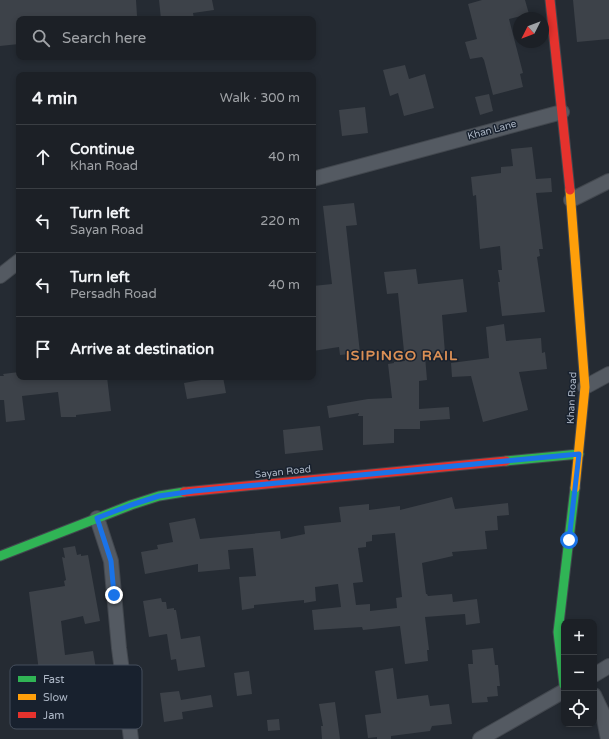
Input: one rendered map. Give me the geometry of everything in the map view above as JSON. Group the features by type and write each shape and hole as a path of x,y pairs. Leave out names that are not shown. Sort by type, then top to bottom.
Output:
{"street":[{"path":"550,0 562,112"},
{"name":"Khan Lane","path":"316,179 562,112"},
{"name":"Khan Road","path":"561,659 558,632 579,454 585,387 571,200 562,112"},
{"path":"571,200 609,181"},
{"path":"0,276 16,263"},
{"path":"585,387 609,374"},
{"name":"Sayan Road","path":"0,556 131,505 159,496 194,491 579,454"},
{"path":"97,518 111,561 121,665"},
{"path":"597,673 609,666"},
{"path":"480,739 561,694"},
{"path":"597,701 603,714 608,739"},
{"path":"130,729 131,739"}],"building":[{"path":"0,0 136,0 137,16 16,16 16,44 0,46"},
{"path":"159,0 212,0 214,10 193,13 194,16 161,16"},
{"path":"482,0 525,0 528,12 513,12 513,18 509,19 513,34 513,48 517,48 523,73 520,74 523,87 493,95 484,60 482,57 470,59 465,42 477,39 468,4"},
{"path":"573,0 609,0 609,39 577,42"},
{"path":"405,65 409,79 425,74 434,108 404,116 398,93 390,96 383,70"},
{"path":"489,94 493,111 480,115 475,97"},
{"path":"365,107 368,133 342,136 339,110"},
{"path":"532,147 536,179 551,178 552,192 536,193 543,249 539,249 540,256 537,257 545,312 502,316 498,282 500,282 498,270 502,270 500,246 480,249 476,195 473,196 471,177 501,173 501,167 513,166 511,149"},
{"path":"354,203 357,225 346,226 360,353 340,355 339,347 316,351 316,286 332,284 323,206"},
{"path":"416,269 418,284 463,279 467,312 442,315 445,353 426,354 427,380 419,381 419,409 449,407 450,419 420,421 420,429 394,429 394,443 363,445 363,416 358,416 359,413 329,418 327,406 368,399 392,398 388,364 405,361 398,293 387,294 384,272"},
{"path":"504,324 506,341 541,338 542,353 545,352 547,369 519,372 528,410 483,422 471,376 452,377 451,363 489,358 486,327"},
{"path":"16,372 16,380 107,380 111,411 76,415 76,417 61,417 58,392 22,396 25,420 6,422 4,400 0,400 0,376 4,376 3,374"},
{"path":"201,380 224,380 226,393 187,399 184,383"},
{"path":"320,426 323,450 285,454 283,430"},
{"path":"452,497 455,509 508,503 509,515 497,516 498,530 485,531 487,549 452,552 453,556 422,563 426,594 428,596 452,594 453,602 477,599 480,623 466,625 465,614 425,617 429,650 427,650 428,661 405,664 400,626 363,630 362,627 314,630 312,610 341,607 338,584 315,587 316,601 304,603 304,600 254,605 254,608 242,610 239,577 256,576 253,548 228,550 230,569 198,572 198,564 145,574 141,552 158,549 157,545 173,542 169,523 195,518 200,539 280,531 281,539 305,534 304,526 341,522 339,507 369,504 369,510 400,506 400,510","holes":["395,533 402,597 396,598 397,608 370,611 370,604 356,605 353,583 363,582 358,548 366,547 366,542 372,541 372,535"]},
{"path":"75,546 77,555 88,555 100,621 85,624 83,616 61,621 65,655 93,651 95,665 38,665 29,592 65,586 64,581 66,580 62,557 65,558 63,548"},
{"path":"161,598 162,602 166,602 167,609 174,608 174,610 176,610 181,639 200,636 205,667 178,671 176,659 171,660 167,634 149,637 143,601"},
{"path":"493,648 495,665 498,665 500,686 497,686 498,696 487,697 488,702 472,703 468,664 473,664 472,650"},
{"path":"393,668 397,699 428,695 430,706 449,704 452,724 432,726 430,731 391,736 391,739 377,739 377,737 368,738 365,715 381,713 375,671"},
{"path":"249,671 252,694 237,696 234,673"},
{"path":"179,691 181,700 211,695 213,707 182,712 183,719 164,722 160,693"},
{"path":"335,702 340,739 322,739 321,726 323,726 319,704"},
{"path":"279,719 280,730 268,731 267,720"}],"traffic: fast":[{"path":"506,461 579,454"},
{"path":"561,658 558,632 575,488"},
{"path":"0,556 131,505 159,496 184,492"}],"traffic: slow":[{"path":"570,190 585,387 575,488"}],"traffic: jam":[{"path":"550,0 570,190"},
{"path":"184,492 506,461"}],"district":[{"name":"ISIPINGO RAIL","path":"402,355"}],"route":[{"path":"114,595 111,561 97,518 159,496 194,491 579,454 569,540"}]}
